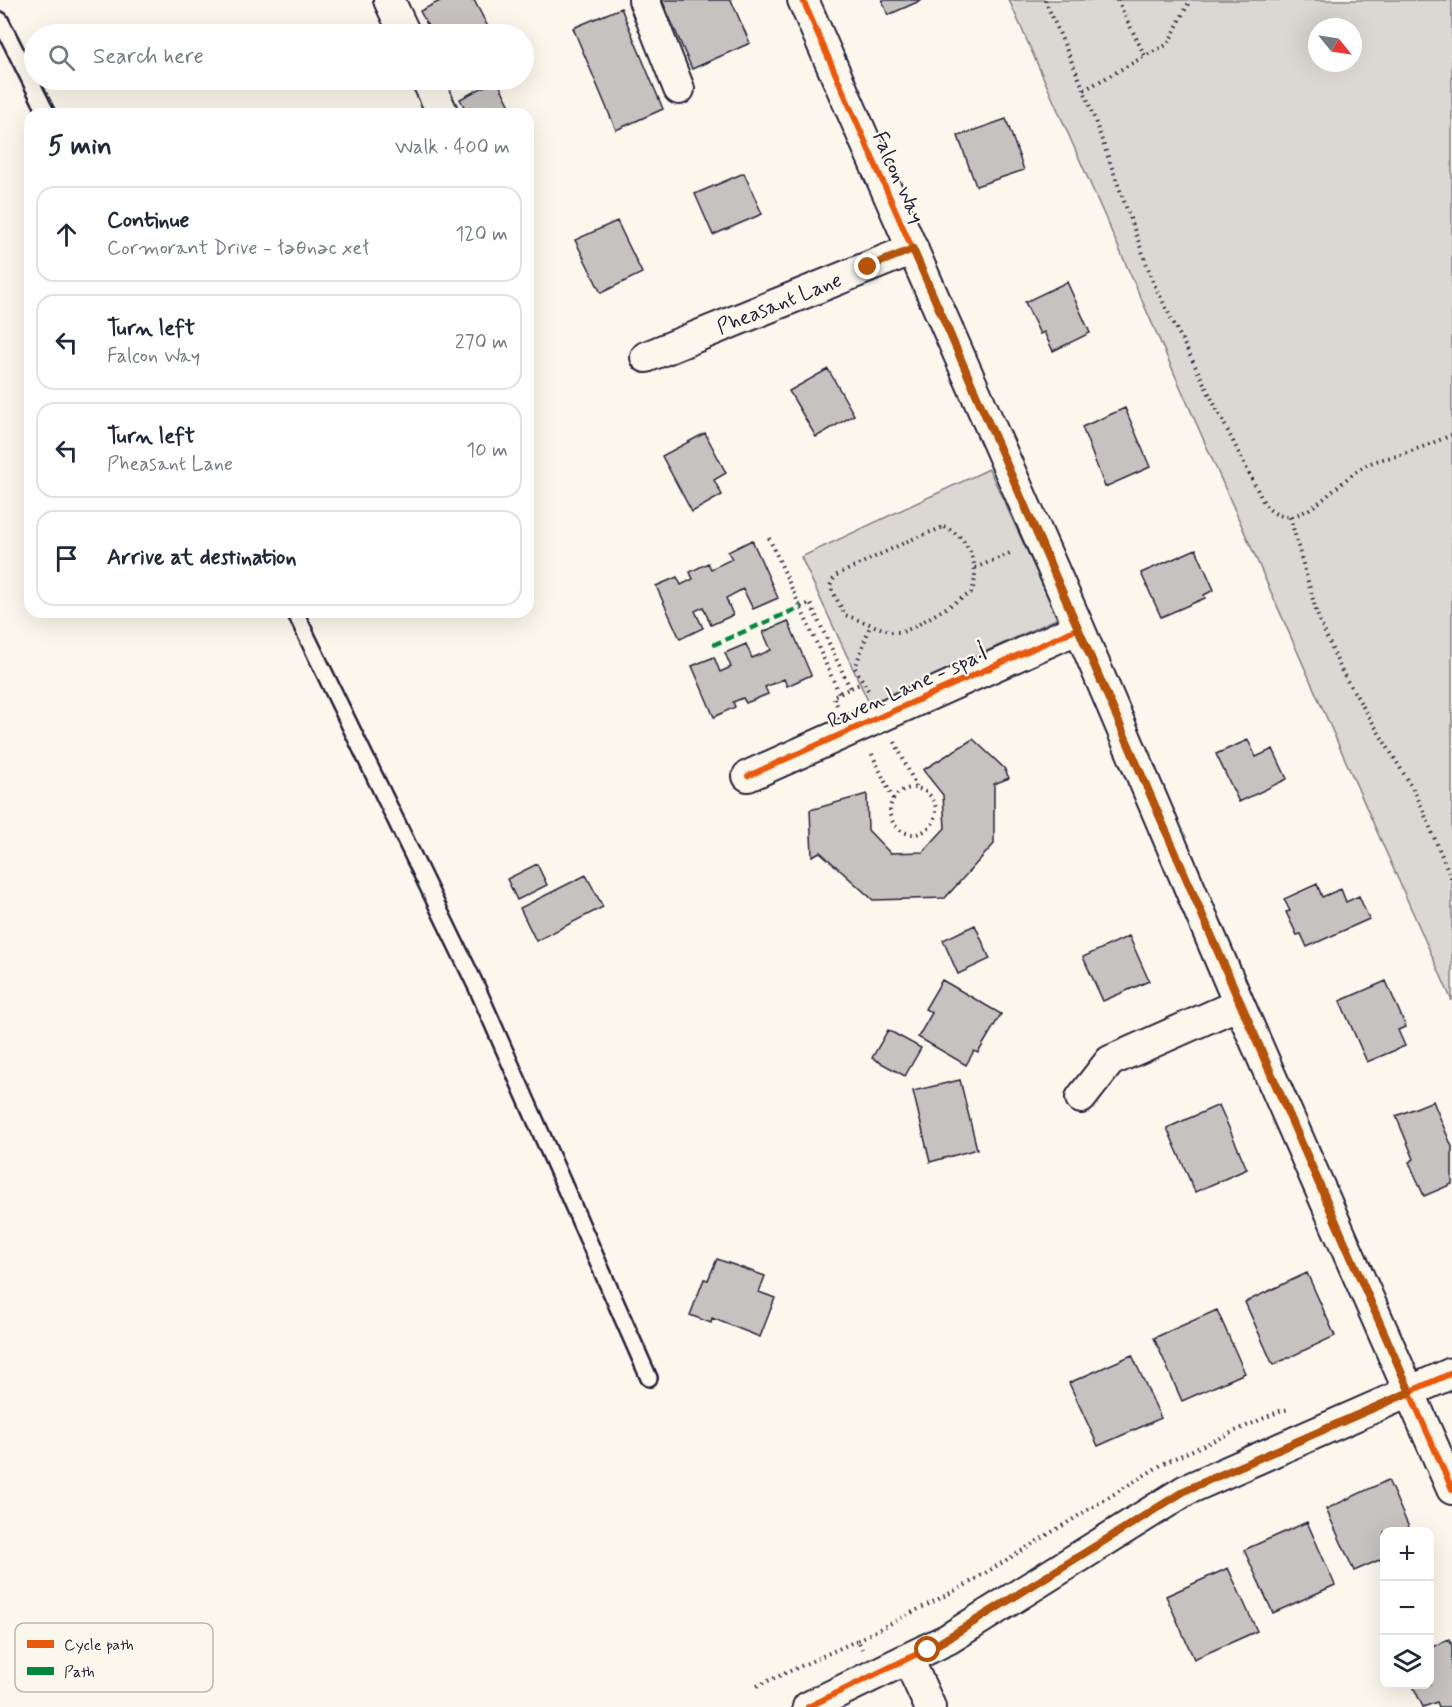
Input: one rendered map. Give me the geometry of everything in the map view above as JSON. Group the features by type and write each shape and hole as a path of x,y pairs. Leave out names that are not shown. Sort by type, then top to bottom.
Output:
{"street":[{"path":"389,0 400,24"},
{"path":"644,0 679,89"},
{"name":"Falcon Way","path":"802,0 1079,628 1239,1004 1452,1489"},
{"path":"432,90 440,108"},
{"name":"Pheasant Lane","path":"646,357 913,249"},
{"name":"Raven Lane - spa·l̓","path":"748,776 1079,628"},
{"path":"1081,1098 1110,1061 1239,1004"},
{"path":"808,1707 909,1660 948,1639 1186,1490 1452,1373"},
{"path":"909,1660 930,1707"}],"lane":[{"path":"0,20 24,68"},
{"path":"35,90 44,108"},
{"path":"298,618 477,988 650,1378"}],"path":[{"path":"1045,0 1084,90 1153,282 1265,505 1277,516 1290,517 1314,506 1368,464 1452,435"},
{"path":"1116,0 1145,56"},
{"path":"1084,90 1167,44 1190,0"},
{"path":"1290,517 1317,614 1342,672 1416,794 1452,880"},
{"path":"944,527 954,531 962,539 975,568 975,584 971,593 902,632 891,632 870,626 845,615 838,606 830,586 835,576 910,540 944,527"},
{"path":"769,538 840,693 862,683"},
{"path":"975,568 1004,556"},
{"path":"801,607 810,603 850,688"},
{"path":"870,626 855,668 862,683 873,696"},
{"path":"892,736 918,788"},
{"path":"867,744 893,800 890,813 896,826 909,834 924,832 935,821 936,806 929,793 918,788 907,789 893,800"},
{"path":"757,1686 858,1640 865,1656"}],"shaded area":[{"path":"1009,0 1452,0 1452,1001"},
{"path":"989,469 1058,618 870,705 801,557"}],"building":[{"path":"442,0 474,0 486,24 427,24 420,11"},
{"path":"662,0 731,0 750,43 692,69"},
{"path":"882,0 922,0 888,15"},
{"path":"621,8 663,109 616,130 573,28"},
{"path":"478,90 502,90 511,108 465,108 460,99"},
{"path":"1006,119 1024,170 976,186 958,136"},
{"path":"744,173 762,214 713,235 695,194"},
{"path":"617,221 642,273 601,293 575,240"},
{"path":"1067,282 1090,333 1053,351 1044,332 1040,334 1025,302"},
{"path":"828,369 854,415 816,437 789,391"},
{"path":"1125,408 1150,467 1105,487 1082,427"},
{"path":"705,433 726,473 714,480 722,495 692,512 662,456"},
{"path":"752,540 778,598 753,609 743,589 726,598 733,615 711,625 703,607 695,611 703,628 680,639 656,586 677,577 681,585 693,579 690,572 708,563 711,569 732,559 728,552"},
{"path":"1196,549 1214,590 1204,595 1205,598 1161,617 1141,573"},
{"path":"788,621 811,675 787,686 784,679 765,687 768,694 746,703 743,698 733,702 735,707 714,717 692,666 714,657 720,672 731,667 725,653 746,644 752,658 771,650 763,632"},
{"path":"973,739 1004,768 1009,778 994,784 994,844 945,898 873,900 820,852 812,856 810,810 867,794 868,830 890,853 923,852 945,828 943,795 923,770"},
{"path":"1248,740 1256,757 1273,749 1287,779 1239,802 1216,754"},
{"path":"537,864 547,885 517,900 507,879"},
{"path":"586,875 603,907 536,941 520,908"},
{"path":"1317,884 1322,897 1341,889 1346,902 1359,896 1369,919 1307,947 1301,934 1297,935 1286,912 1290,911 1284,899"},
{"path":"975,925 990,959 958,974 943,940"},
{"path":"1129,936 1149,981 1103,1001 1083,957"},
{"path":"942,980 1001,1014 978,1053 974,1051 966,1065 918,1037 932,1013 925,1009"},
{"path":"1386,981 1406,1027 1398,1030 1405,1046 1367,1062 1340,1001"},
{"path":"888,1030 921,1048 905,1076 872,1058"},
{"path":"960,1080 977,1149 930,1162 913,1091"},
{"path":"1433,1101 1452,1147 1452,1184 1424,1196 1409,1162 1414,1159 1396,1116"},
{"path":"1219,1105 1247,1169 1195,1192 1167,1128"},
{"path":"717,1259 765,1276 759,1292 775,1298 760,1337 712,1318 711,1323 690,1315 704,1279 708,1280"},
{"path":"1307,1273 1335,1336 1273,1365 1245,1302"},
{"path":"1217,1310 1245,1373 1182,1401 1154,1338"},
{"path":"1132,1355 1161,1418 1098,1446 1069,1383"},
{"path":"1388,1480 1409,1527 1380,1527 1380,1560 1354,1571 1326,1509"},
{"path":"1307,1522 1335,1585 1273,1613 1244,1550"},
{"path":"1228,1568 1257,1631 1194,1659 1166,1596"},
{"path":"1449,1639 1452,1646 1452,1707 1439,1707 1437,1702 1423,1707 1414,1689 1434,1689 1434,1646"}],"marked path":[{"path":"713,645 801,607"}],"cycle path":[{"path":"803,0 1079,628 1239,1004 1452,1489"},
{"path":"748,776 1079,628"},
{"path":"808,1707 948,1639 1186,1490 1452,1373"}],"route":[{"path":"868,267 913,249 1079,628 1239,1004 1410,1392 1186,1490 928,1650"}]}
